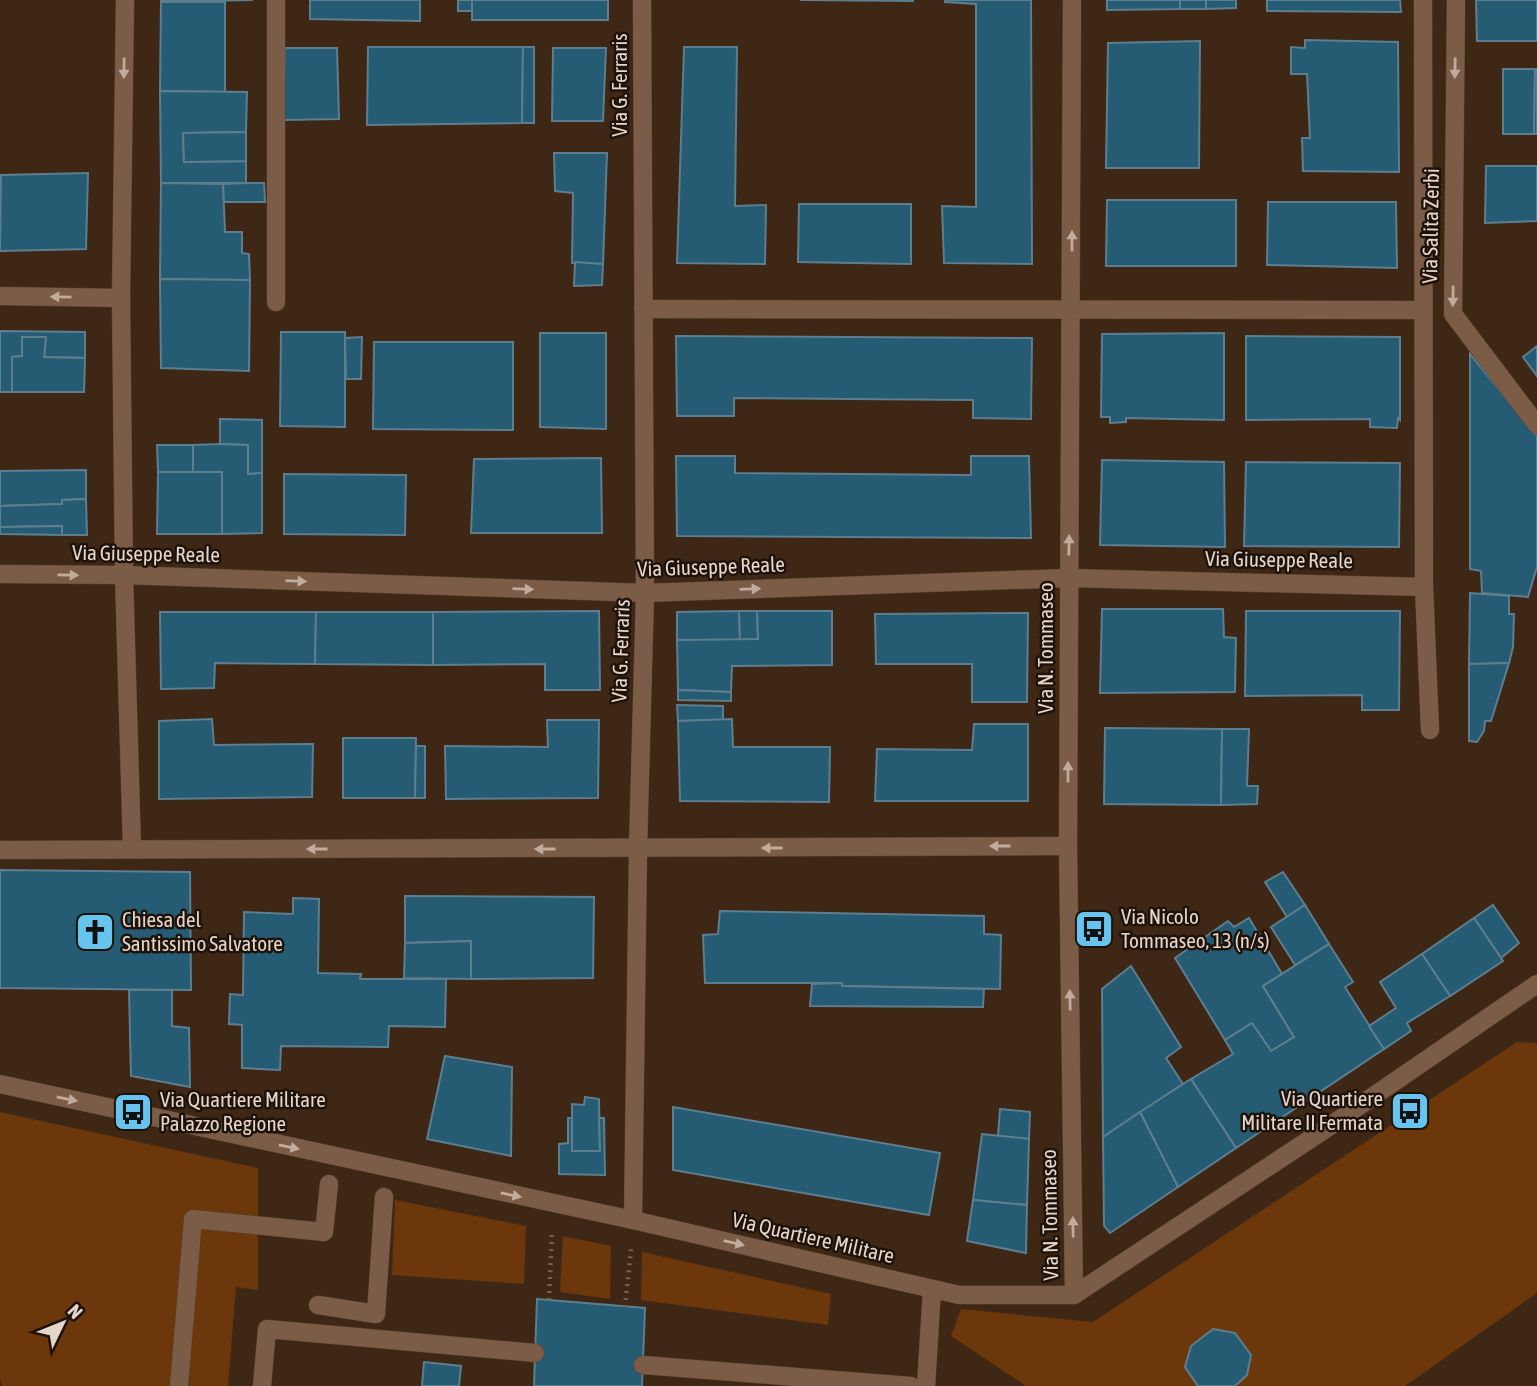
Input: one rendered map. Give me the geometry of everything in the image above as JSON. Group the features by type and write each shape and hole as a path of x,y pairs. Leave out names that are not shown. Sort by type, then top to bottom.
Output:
{"street":[{"path":"125,0 121,298 124,575 132,849"},
{"path":"276,0 276,302"},
{"name":"Via G. Ferraris","path":"633,1220 638,849 645,593 642,0"},
{"name":"Via N. Tommaseo","path":"1072,0 1068,846 1074,1295"},
{"path":"1423,0 1424,587 1430,730"},
{"name":"Via Salita Zerbi","path":"1456,0 1453,314 1537,425"},
{"path":"0,296 121,298"},
{"path":"643,309 1422,310"},
{"name":"Via Giuseppe Reale","path":"0,574 124,575 645,593 1069,578 1424,587"},
{"path":"0,850 1068,846"},
{"path":"1074,1295 1324,1130 1537,984"},
{"name":"Via Quartiere Militare","path":"0,1084 633,1220 959,1295 1074,1295"},
{"path":"179,1386 193,1219 324,1232 329,1184"},
{"path":"318,1305 376,1314 384,1197"},
{"path":"926,1386 932,1289"},
{"path":"262,1386 267,1329 536,1353"},
{"path":"643,1365 911,1386"}],"path":[{"path":"550,1300 552,1234"},
{"path":"625,1307 631,1250"}],"shaded area":[{"path":"1517,1042 1537,1043 1537,1293 1405,1386 1026,1386 951,1336 961,1309 1093,1322"},
{"path":"0,1112 258,1168 258,1290 236,1287 228,1386 2,1386"},
{"path":"395,1200 526,1226 524,1284 392,1275"},
{"path":"563,1236 611,1246 610,1299 560,1292"},
{"path":"642,1252 831,1294 828,1325 641,1300"}],"building":[{"path":"161,0 253,0 161,2"},
{"path":"310,0 420,0 420,21 310,19"},
{"path":"458,0 472,0 472,11 458,11"},
{"path":"472,0 608,0 608,20 472,20"},
{"path":"800,0 913,0 913,1"},
{"path":"945,0 1031,0 1032,264 944,263 942,206 976,207 976,4"},
{"path":"1107,0 1180,0 1180,9 1107,10"},
{"path":"1180,0 1206,0 1206,9 1180,9"},
{"path":"1206,0 1236,0 1236,8 1206,9"},
{"path":"1267,0 1400,0 1401,12 1267,11"},
{"path":"1476,0 1537,0 1537,41 1477,41"},
{"path":"161,2 225,2 225,92 160,91"},
{"path":"1305,40 1398,42 1399,172 1303,171 1302,138 1310,138 1307,74 1291,74 1291,47 1305,48"},
{"path":"1200,41 1199,168 1106,168 1108,43"},
{"path":"368,47 523,47 522,123 367,125"},
{"path":"523,47 534,47 534,123 522,123"},
{"path":"684,47 737,47 735,206 766,205 765,264 677,263"},
{"path":"285,48 337,48 339,119 283,120"},
{"path":"553,48 606,48 603,121 552,121"},
{"path":"1503,69 1535,69 1534,134 1503,134"},
{"path":"1537,69 1537,134 1534,134"},
{"path":"160,91 247,92 246,132 183,133 184,162 246,161 246,183 161,183"},
{"path":"246,132 246,161 184,162 183,133"},
{"path":"554,153 607,153 603,264 572,263 573,193 555,191"},
{"path":"1486,166 1537,166 1537,221 1485,223"},
{"path":"88,173 86,249 0,251 1,175"},
{"path":"161,183 223,184 225,232 242,232 242,253 249,254 250,280 160,279"},
{"path":"264,183 265,202 224,202 223,184"},
{"path":"1107,200 1236,200 1236,266 1106,266"},
{"path":"1268,202 1396,202 1397,268 1267,265"},
{"path":"799,204 911,204 911,264 798,262"},
{"path":"575,262 603,264 602,285 574,286"},
{"path":"160,279 250,280 249,371 161,368"},
{"path":"0,331 85,332 85,358 44,357 46,337 22,337 22,356 12,357 12,392 0,392"},
{"path":"281,332 345,332 345,427 280,426"},
{"path":"540,333 606,333 606,429 540,427"},
{"path":"1224,333 1224,420 1126,418 1126,422 1110,423 1110,417 1101,417 1102,334"},
{"path":"676,336 1032,338 1031,419 973,418 973,400 734,398 734,416 677,416"},
{"path":"1246,336 1400,337 1400,420 1398,418 1397,428 1370,427 1370,419 1246,420"},
{"path":"22,337 46,337 44,357 85,358 84,392 12,392 12,357 22,356"},
{"path":"362,337 361,379 346,379 345,338"},
{"path":"374,342 513,342 513,430 373,429"},
{"path":"1537,346 1537,376 1523,357"},
{"path":"1470,354 1537,436 1537,567 1528,597 1482,593 1481,571 1470,569"},
{"path":"220,419 262,420 262,473 248,474 248,445 220,444"},
{"path":"157,445 193,445 193,472 158,472"},
{"path":"193,445 248,445 248,474 262,473 262,533 222,534 222,472 193,472"},
{"path":"676,456 735,456 735,473 971,475 971,456 1029,456 1031,538 677,536"},
{"path":"601,458 602,533 471,533 474,459"},
{"path":"1102,460 1224,462 1225,547 1100,545"},
{"path":"1246,462 1400,463 1399,547 1244,546"},
{"path":"86,470 86,499 62,500 62,504 0,506 0,471"},
{"path":"158,472 222,472 222,534 157,534"},
{"path":"284,474 406,475 405,535 284,534"},
{"path":"86,499 87,535 62,535 62,526 0,527 0,506 62,504 62,500"},
{"path":"62,526 62,535 0,534 0,527"},
{"path":"1470,593 1509,596 1509,614 1514,614 1513,647 1509,663 1469,664"},
{"path":"1102,609 1223,609 1224,637 1236,638 1235,692 1100,693"},
{"path":"599,611 600,690 545,690 545,664 433,665 433,612"},
{"path":"739,611 740,640 677,640 677,612"},
{"path":"739,611 757,611 758,639 740,640"},
{"path":"757,611 832,611 832,665 732,666 731,692 678,690 677,640 758,639"},
{"path":"1246,611 1400,611 1399,710 1362,710 1362,695 1245,696"},
{"path":"160,612 316,612 315,664 215,663 214,688 161,689"},
{"path":"316,612 433,612 433,665 315,664"},
{"path":"1028,613 1027,702 972,702 972,664 876,664 875,614"},
{"path":"1509,663 1491,721 1485,721 1484,731 1477,742 1469,741 1469,664"},
{"path":"678,690 731,692 731,701 678,700"},
{"path":"677,705 723,706 723,720 678,721"},
{"path":"212,719 214,745 313,744 312,797 159,799 159,721"},
{"path":"732,719 733,747 830,747 829,802 680,801 678,721"},
{"path":"547,720 599,720 598,798 446,799 445,746 548,747"},
{"path":"974,724 1028,724 1028,801 875,801 877,749 972,750"},
{"path":"1105,728 1222,729 1221,805 1104,804"},
{"path":"1222,729 1249,729 1247,786 1258,786 1257,804 1221,805"},
{"path":"343,738 416,738 415,798 343,798"},
{"path":"416,746 425,746 425,798 415,798"},
{"name":"Chiesa del Santissimo Salvatore","path":"0,870 190,872 191,990 0,988"},
{"path":"1283,872 1305,905 1287,917 1265,882"},
{"path":"405,896 594,897 593,978 471,979 471,941 405,943"},
{"path":"293,898 319,899 318,973 361,974 360,979 446,979 445,1027 389,1026 388,1047 281,1046 280,1070 242,1068 242,1025 229,1024 230,994 243,995 244,912 293,914"},
{"path":"1305,905 1329,944 1295,965 1271,927"},
{"path":"1493,905 1519,943 1501,958 1474,918"},
{"path":"720,911 984,916 984,934 1001,935 1000,989 842,986 842,983 705,983 703,935 718,934"},
{"path":"1249,918 1282,974 1263,986 1294,1037 1271,1051 1252,1023 1225,1040 1175,958 1228,921 1234,927"},
{"path":"1474,918 1503,961 1450,996 1422,954"},
{"path":"471,941 471,979 404,978 405,943"},
{"path":"1329,944 1353,982 1345,987 1384,1049 1236,1148 1191,1079 1233,1054 1225,1040 1252,1023 1271,1051 1294,1037 1263,986"},
{"path":"1422,954 1450,996 1407,1023 1411,1031 1384,1049 1369,1026 1396,1008 1380,982"},
{"path":"1131,966 1181,1047 1166,1058 1183,1084 1103,1137 1102,989"},
{"path":"842,983 842,986 984,989 983,1007 810,1006 812,984"},
{"path":"129,990 172,990 172,1026 189,1028 190,1087 131,1076"},
{"path":"445,1056 512,1067 511,1156 427,1139"},
{"path":"1191,1079 1236,1148 1178,1187 1140,1112"},
{"path":"585,1097 599,1099 600,1151 572,1151 572,1104 584,1105"},
{"path":"673,1107 940,1153 929,1215 673,1170"},
{"path":"1000,1109 1030,1112 1029,1139 998,1136"},
{"path":"1140,1112 1178,1187 1110,1233 1104,1226 1103,1137"},
{"path":"568,1118 572,1118 572,1151 600,1151 599,1118 604,1118 605,1175 559,1174 559,1144 568,1143"},
{"path":"982,1134 1029,1139 1027,1205 973,1200"},
{"path":"973,1200 1027,1205 1026,1253 967,1241"},
{"path":"537,1299 645,1308 642,1386 534,1386"},
{"path":"1213,1329 1235,1333 1251,1355 1247,1375 1235,1386 1198,1386 1185,1367 1191,1346"},
{"path":"424,1362 461,1366 459,1386 422,1386"}],"place":[{"name":"Via Nicolo Tommaseo, 13 (n/s)","path":"1094,929"},
{"name":"Chiesa del Santissimo Salvatore","path":"95,932"},
{"name":"Via Quartiere Militare II Fermata","path":"1410,1111"},
{"name":"Via Quartiere Militare Palazzo Regione","path":"133,1112"}]}
